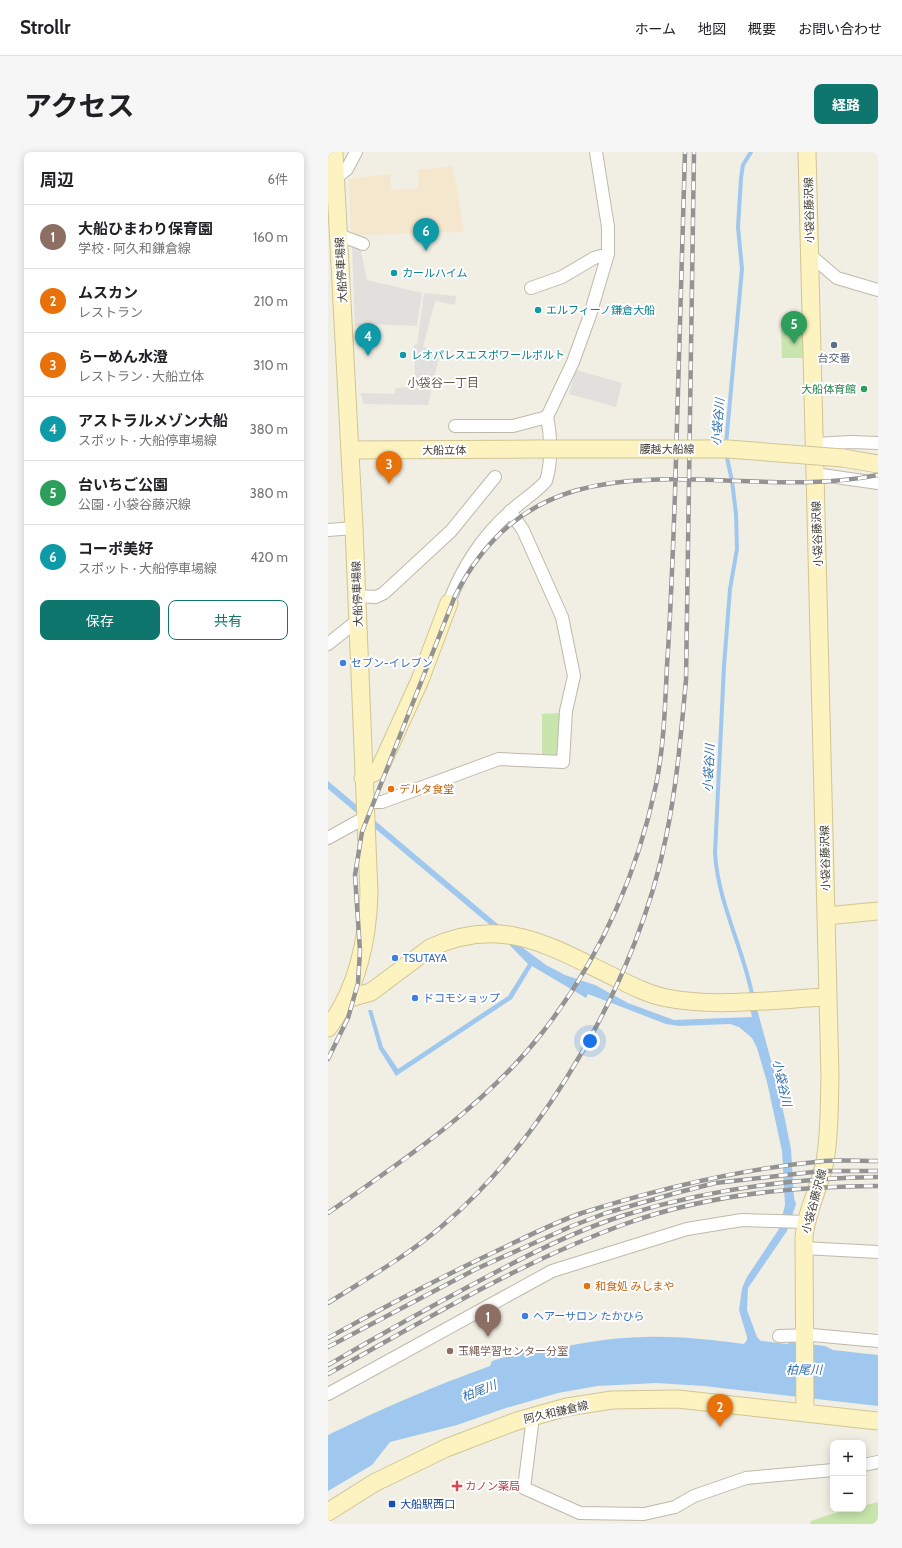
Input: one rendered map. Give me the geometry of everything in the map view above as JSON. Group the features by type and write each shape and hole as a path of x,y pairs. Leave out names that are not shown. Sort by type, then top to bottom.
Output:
{"main road":[{"name":"大船停車場線","path":"328,1028 346,999 363,948 368,915 369,893 364,815 364,778 354,528 339,235 332,181 334,152"},
{"name":"小袋谷藤沢線","path":"805,1413 804,1248 800,1221 816,1195 825,1161 830,1124 807,152"},
{"name":"大船立体","path":"350,450 538,449"},
{"name":"腰越大船線","path":"538,449 728,449 843,458 878,464"},
{"path":"364,778 379,770 420,680 449,603"},
{"path":"826,916 878,911"},
{"path":"346,999 371,992 430,948 441,943 491,932 523,937 569,955 635,987 676,1000 713,1002 828,997"},
{"name":"阿久和鎌倉線","path":"328,1512 374,1483 446,1448 533,1417 575,1406 612,1400 646,1398 708,1402 805,1413"},
{"path":"805,1413 878,1421"}],"street":[{"path":"332,181 346,169 356,152"},
{"path":"449,603 461,574 473,554 510,511 546,482 549,464 549,426 547,417 573,362 589,318 608,254 608,227 596,152"},
{"path":"339,235 363,244"},
{"path":"531,288 562,277 594,258 608,254"},
{"path":"810,255 837,278 878,290"},
{"path":"455,426 513,426 547,417"},
{"path":"814,444 851,442 878,443"},
{"path":"815,474 878,483"},
{"path":"357,596 376,597 384,594 450,532 495,477"},
{"path":"328,838 382,802 499,758 563,762 566,711 574,676 562,617 523,530 510,511"},
{"path":"328,530 354,528"},
{"path":"328,644 358,620"},
{"path":"328,1394 552,1271 687,1229 731,1221 800,1221"},
{"path":"804,1248 878,1252"},
{"path":"779,1336 812,1335 878,1341"},
{"path":"533,1417 524,1488 578,1519 644,1514 675,1507 694,1496 746,1478 830,1470"},
{"path":"866,1464 878,1462"}],"shaded area":[{"path":"453,166 464,232 356,235 351,232 349,179 390,174 391,190 418,189 418,170"},
{"path":"352,244 361,251 367,280 422,293 417,326 367,324 355,327"},
{"path":"424,293 456,296 455,305 435,301 423,347 440,353 428,405 363,404 361,393 395,394 395,388 415,387 414,345 417,344"},
{"path":"576,370 622,383 616,407 569,394"}],"green space":[{"path":"781,329 806,330 806,358 782,358"},
{"path":"561,713 557,757 542,756 542,714"},
{"path":"878,1502 878,1524 810,1524 811,1521 840,1512 866,1512 866,1505"}],"water":[{"name":"柏尾川","path":"328,781 500,926 522,947 546,965 565,975 595,985 628,1003 674,1020 752,1017 750,1009 757,1009 778,1086 791,1149 794,1198 796,1204 787,1231 748,1288 747,1310 757,1337 761,1341 787,1344 791,1342 825,1346 833,1350 878,1355 878,1406 704,1386 656,1383 597,1386 558,1393 506,1408 457,1425 390,1442 372,1465 328,1491 328,1435 408,1398 490,1366 492,1361 525,1351 529,1354 587,1342 631,1337 683,1338 744,1344 747,1337 739,1310 742,1288 747,1277 779,1229 785,1205 782,1151 767,1082 757,1048 752,1038 739,1027 730,1024 679,1026 666,1024 588,994 586,998 532,966 512,999 396,1076 379,1049 368,1010 372,1010 383,1047 398,1069 508,996 528,964 490,925 328,789"}],"waterway":[{"name":"小袋谷川","path":"726,444 742,269 738,227 741,178 743,165 751,152"},
{"name":"小袋谷川","path":"726,453 732,481 736,514 737,549 730,589 724,666 715,853 721,890 744,962 753,999"}],"railway":[{"path":"328,1213 442,1131 495,1085 519,1060 542,1033 581,976 598,946 627,884 648,819 656,785 661,756 665,711 671,601 685,152"},
{"path":"328,1303 428,1238 480,1190 518,1147 552,1100 584,1050 611,997 634,943 653,890 666,837 673,798 686,680 694,152"},
{"path":"328,1059 348,1018 358,983 360,951 355,875 362,832 455,596 493,541 538,506 588,487 643,480 820,482 878,475"},
{"path":"328,1338 460,1269 543,1229 582,1213 641,1195 732,1174 824,1161 878,1161"},
{"path":"328,1347 476,1269 572,1226 606,1213 715,1183 822,1171 878,1171"},
{"path":"328,1365 514,1262 569,1236 606,1221 656,1206 718,1192 782,1183 878,1177"},
{"path":"328,1374 510,1274 586,1239 625,1224 686,1206 750,1194 782,1190 846,1186 878,1186"}],"place":[{"name":"コーポ美好","path":"426,251"},
{"name":"カールハイム","path":"394,273"},
{"name":"エルフィーノ鎌倉大船","path":"538,310"},
{"name":"台いちご公園","path":"794,344"},
{"name":"台交番","path":"834,345"},
{"name":"レオパレスエスポワールポルト","path":"403,355"},
{"name":"アストラルメゾン大船","path":"368,356"},
{"name":"大船体育館","path":"864,389"},
{"name":"らーめん水澄","path":"389,484"},
{"name":"セブン-イレブン","path":"343,663"},
{"name":"デルタ食堂","path":"391,789"},
{"name":"TSUTAYA","path":"395,958"},
{"name":"ドコモショップ","path":"415,998"},
{"name":"和食処 みしまや","path":"587,1286"},
{"name":"ヘアーサロン たかひら","path":"525,1316"},
{"name":"大船ひまわり保育園","path":"488,1337"},
{"name":"玉縄学習センター分室","path":"450,1351"},
{"name":"ムスカン","path":"720,1427"},
{"name":"カノン薬局","path":"457,1486"},
{"name":"大船駅西口","path":"392,1504"}],"district":[{"name":"小袋谷一丁目","path":"443,383"}]}
